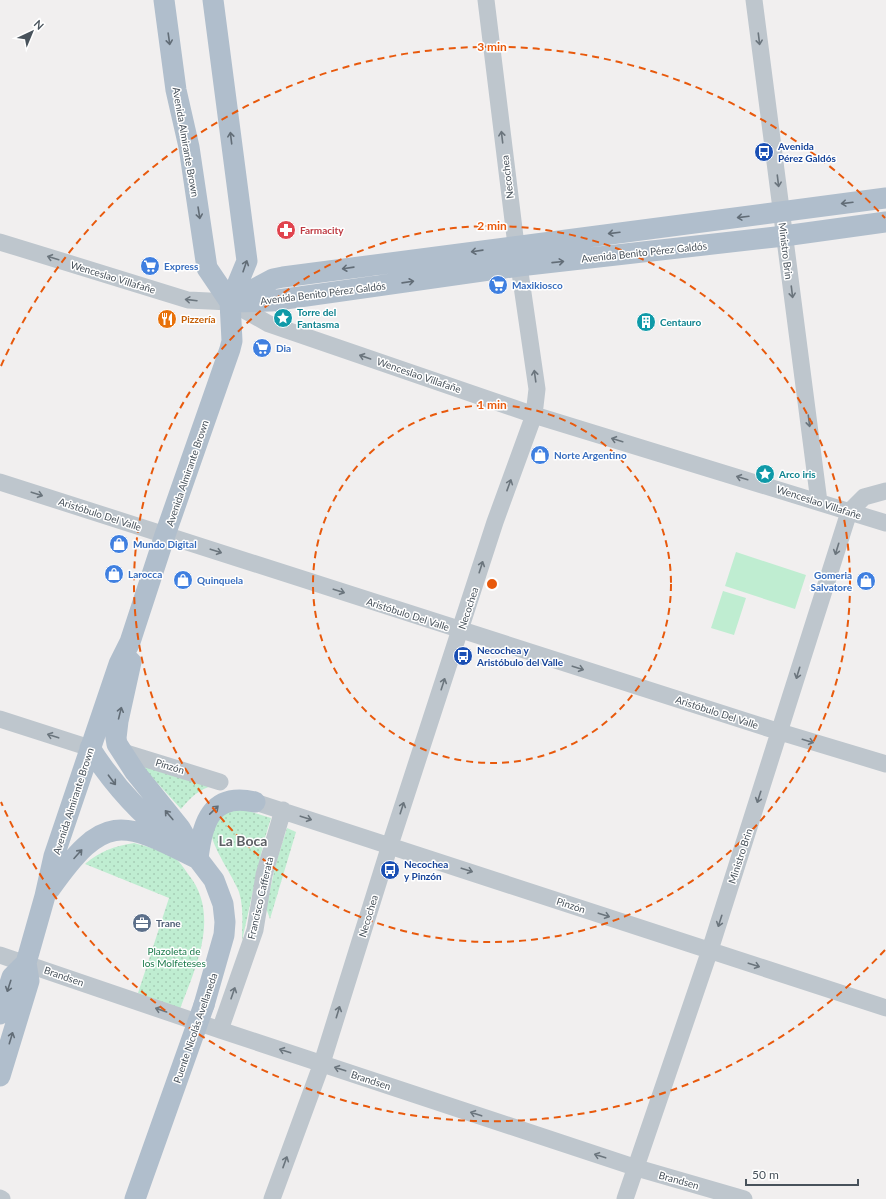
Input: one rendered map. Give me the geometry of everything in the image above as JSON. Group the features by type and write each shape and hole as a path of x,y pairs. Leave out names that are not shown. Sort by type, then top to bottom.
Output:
{"main road":[{"name":"Avenida Almirante Brown","path":"164,0 176,90 189,147 207,268 230,302"},
{"name":"Avenida Almirante Brown","path":"0,1076 29,981 26,963 46,896 54,856 119,664 130,642 232,341 230,302 248,261 213,0"},
{"name":"Avenida Benito Pérez Galdós","path":"230,302 273,279 282,277 516,245 886,198"},
{"name":"Avenida Benito Pérez Galdós","path":"230,302 271,301 519,266 784,236 886,222"},
{"name":"Avenida Almirante Brown","path":"120,751 116,738 131,668 130,642"},
{"name":"Puente Nicolás Avellaneda","path":"90,748 120,791 160,830 198,859"},
{"name":"Puente Nicolás Avellaneda","path":"120,751 180,828 198,859 210,874 220,894 225,922 220,951 204,1005 134,1199"},
{"path":"46,896 64,870 85,846 98,836 114,830 131,830 155,837 198,859 203,828 208,816 215,808 232,800 255,802"},
{"name":"Avenida Almirante Brown","path":"0,1014 12,977 26,963"}],"street":[{"name":"Necochea","path":"272,1199 322,1063 390,845 495,522 534,415 537,389 516,245 486,0"},
{"name":"Ministro Brin","path":"754,0 819,502"},
{"name":"Wenceslao Villafañe","path":"0,242 188,300 230,302 268,324 534,415 886,524"},
{"name":"Aristóbulo Del Valle","path":"0,482 780,732 886,764"},
{"path":"849,512 864,497 886,490"},
{"name":"Ministro Brin","path":"625,1199 637,1168 710,950 849,512"},
{"path":"0,719 90,748"},
{"name":"Pinzón","path":"120,751 220,782"},
{"name":"Pinzón","path":"255,802 886,1008"},
{"name":"Francisco Cafferata","path":"220,1030 254,930 264,875 283,810"},
{"name":"Brandsen","path":"0,955 220,1030 637,1168 744,1199"}],"green space":[{"path":"736,552 806,575 795,609 725,586"},
{"path":"723,591 746,598 734,635 711,628"},
{"path":"140,764 215,785 196,794 181,809"},
{"path":"236,807 271,818 264,841 242,941 241,898 236,885 218,853 211,831 212,826 217,819"},
{"path":"287,828 296,832 270,919 266,908 276,863"},
{"name":"Plazoleta de los Molfeteses","path":"134,843 162,852 178,861 198,890 203,906 204,923 202,941 193,976 180,1009 138,993 169,898 85,864 108,850"}],"place":[{"name":"Avenida Pérez Galdós","path":"764,152"},
{"name":"Farmacity","path":"286,230"},
{"name":"Express","path":"150,266"},
{"name":"Maxikiosco","path":"498,285"},
{"name":"Torre del Fantasma","path":"283,318"},
{"name":"Pizzería","path":"167,319"},
{"name":"Centauro","path":"646,322"},
{"name":"Dia","path":"262,348"},
{"name":"Norte Argentino","path":"540,455"},
{"name":"Arco iris","path":"765,474"},
{"name":"Mundo Digital","path":"119,544"},
{"name":"Larocca","path":"114,574"},
{"name":"Quinquela","path":"183,580"},
{"name":"Gomeria Salvatore","path":"866,581"},
{"name":"Necochea y Aristóbulo del Valle","path":"463,656"},
{"name":"Necochea y Pinzón","path":"390,870"},
{"name":"Trane","path":"142,923"}],"district":[{"name":"La Boca","path":"243,840"}]}
